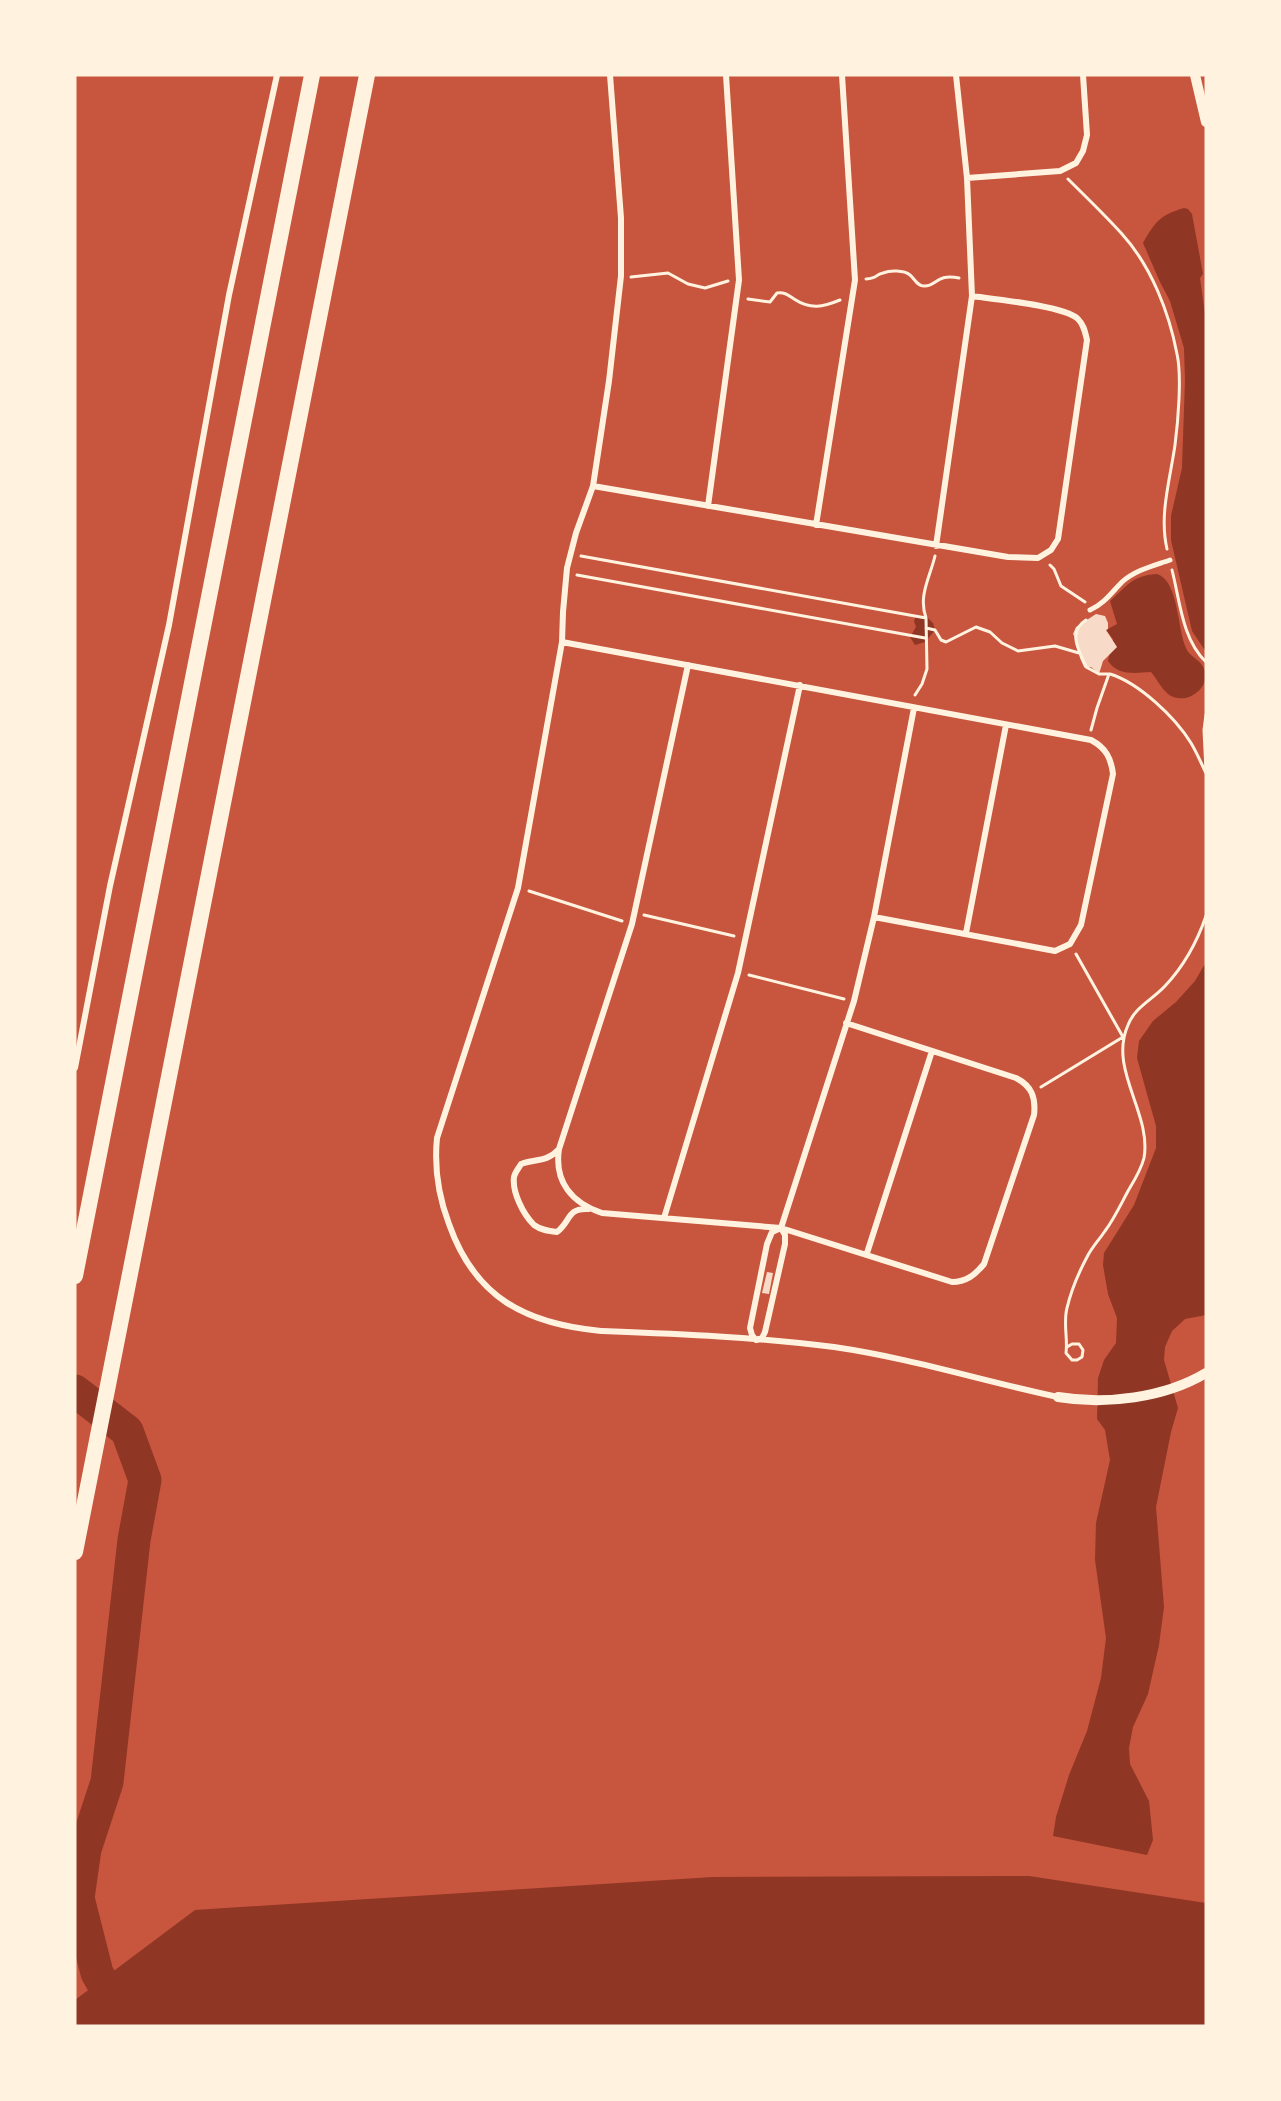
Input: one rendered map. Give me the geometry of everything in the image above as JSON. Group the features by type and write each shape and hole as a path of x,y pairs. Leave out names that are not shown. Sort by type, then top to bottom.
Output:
{"highway":[{"path":"75,1276 312,75"},
{"path":"75,1552 367,75"}],"street":[{"path":"75,1068 110,886 169,625 229,295 277,75"},
{"path":"610,75 621,218 621,276 609,381 593,486 570,554 566,573 562,642 518,888 437,1138 436,1174 443,1208 453,1236 466,1263 481,1282 502,1300 523,1312 544,1320 584,1329 834,1347 894,1358 1058,1397 1083,1400 1117,1399 1163,1391 1185,1384 1206,1373"},
{"path":"708,506 739,280 726,75"},
{"path":"816,525 855,280 842,75"},
{"path":"936,546 972,296 966,178 956,75"},
{"path":"966,178 1060,171 1076,163 1083,151 1087,135 1083,75"},
{"path":"1195,75 1206,122"},
{"path":"593,486 936,546 1018,558 1038,558 1051,550 1058,539 1087,340 1085,329 1077,318 1063,310 972,296"},
{"path":"1090,610 1099,607 1121,583 1136,572 1170,560"},
{"path":"562,642 1091,740 1104,749 1111,760 1113,774 1081,925 1070,944 1055,951 874,917"},
{"path":"589,1209 572,1196 561,1178 558,1167 559,1149 632,924 688,665"},
{"path":"664,1218 738,973 800,685"},
{"path":"757,1340 750,1328 767,1244 772,1232 781,1227 854,1001 874,917 914,708"},
{"path":"966,933 1006,725"},
{"path":"559,1149 544,1160 521,1164 514,1175 514,1189 520,1203 527,1216 544,1231 557,1232 564,1226 571,1212 578,1208 619,1216 781,1227 952,1282 963,1282 984,1264 1030,1126 1035,1104 1032,1092 1025,1083 1016,1078 846,1023"},
{"path":"867,1253 932,1051"},
{"path":"757,1340 762,1338 765,1332 782,1255 785,1235 781,1227"}],"path":[{"path":"1060,171 1123,236 1146,269 1164,306 1178,355 1175,444 1164,515 1166,542 1189,638 1196,651 1206,662"},
{"path":"855,280 876,278 884,272 897,271 909,274 919,285 925,287 942,277 971,279"},
{"path":"621,276 648,277 668,273 688,284 705,288 739,280"},
{"path":"737,298 770,302 777,293 784,293 801,303 818,307 853,297"},
{"path":"914,708 916,692 922,684 927,669 926,618 923,602 936,546"},
{"path":"570,554 926,618"},
{"path":"1038,558 1048,563 1054,569 1061,586 1082,599 1090,610 1089,618 1076,629 1074,638 1086,667 1099,674 1123,678 1147,694 1191,742 1206,774"},
{"path":"566,573 925,638"},
{"path":"926,628 935,630 941,640 946,642 976,627 990,632 1002,643 1018,651 1055,646 1080,653"},
{"path":"1091,740 1097,708 1109,674"},
{"path":"1206,715 1204,730 1206,774"},
{"path":"518,888 632,924"},
{"path":"634,913 746,939"},
{"path":"1067,1347 1079,1344 1083,1350 1082,1357 1072,1360 1066,1353 1067,1308 1094,1245 1106,1230 1138,1175 1144,1158 1143,1132 1123,1060 1123,1037 1140,1006 1164,987 1183,964 1197,942 1206,916"},
{"path":"1070,944 1123,1037"},
{"path":"738,973 854,1001"},
{"path":"1032,1092 1123,1037"}],"shaded area":[{"path":"1184,208 1192,214 1203,274 1200,278 1206,321 1206,652 1192,631 1171,540 1171,516 1182,468 1184,348 1170,301 1143,243 1159,220 1169,213"},
{"path":"1157,574 1164,578 1170,586 1186,648 1202,665 1205,672 1203,685 1194,695 1187,697 1174,697 1168,694 1151,672 1122,671 1108,661 1113,639 1106,630 1117,624 1110,601 1135,579"},
{"path":"923,613 933,623 935,630 925,642 915,645 910,637 916,627 914,621 916,615 925,617"},
{"path":"1206,962 1206,1315 1185,1319 1172,1331 1165,1347 1164,1360 1178,1408 1156,1507 1164,1607 1159,1645 1148,1694 1133,1727 1129,1748 1130,1764 1149,1801 1153,1840 1147,1855 1053,1836 1056,1817 1069,1775 1087,1731 1101,1678 1106,1638 1095,1560 1096,1523 1110,1460 1105,1430 1097,1419 1098,1378 1104,1360 1116,1343 1117,1318 1108,1294 1103,1265 1104,1253 1134,1205 1156,1148 1156,1126 1137,1058 1139,1041 1153,1021 1176,1002 1195,981"},
{"path":"1029,1876 1206,1903 1206,2026 75,2026 75,2000 195,1910 713,1877"}],"building":[{"path":"1096,614 1105,616 1108,623 1106,630 1117,647 1103,661 1099,674 1091,667 1084,667 1073,634 1076,627"},
{"path":"767,1272 773,1273 769,1294 762,1293"}],"waterway":[{"path":"75,1391 127,1431 145,1480 134,1540 107,1782 85,1849 78,1898 97,1973 123,2019"}]}
